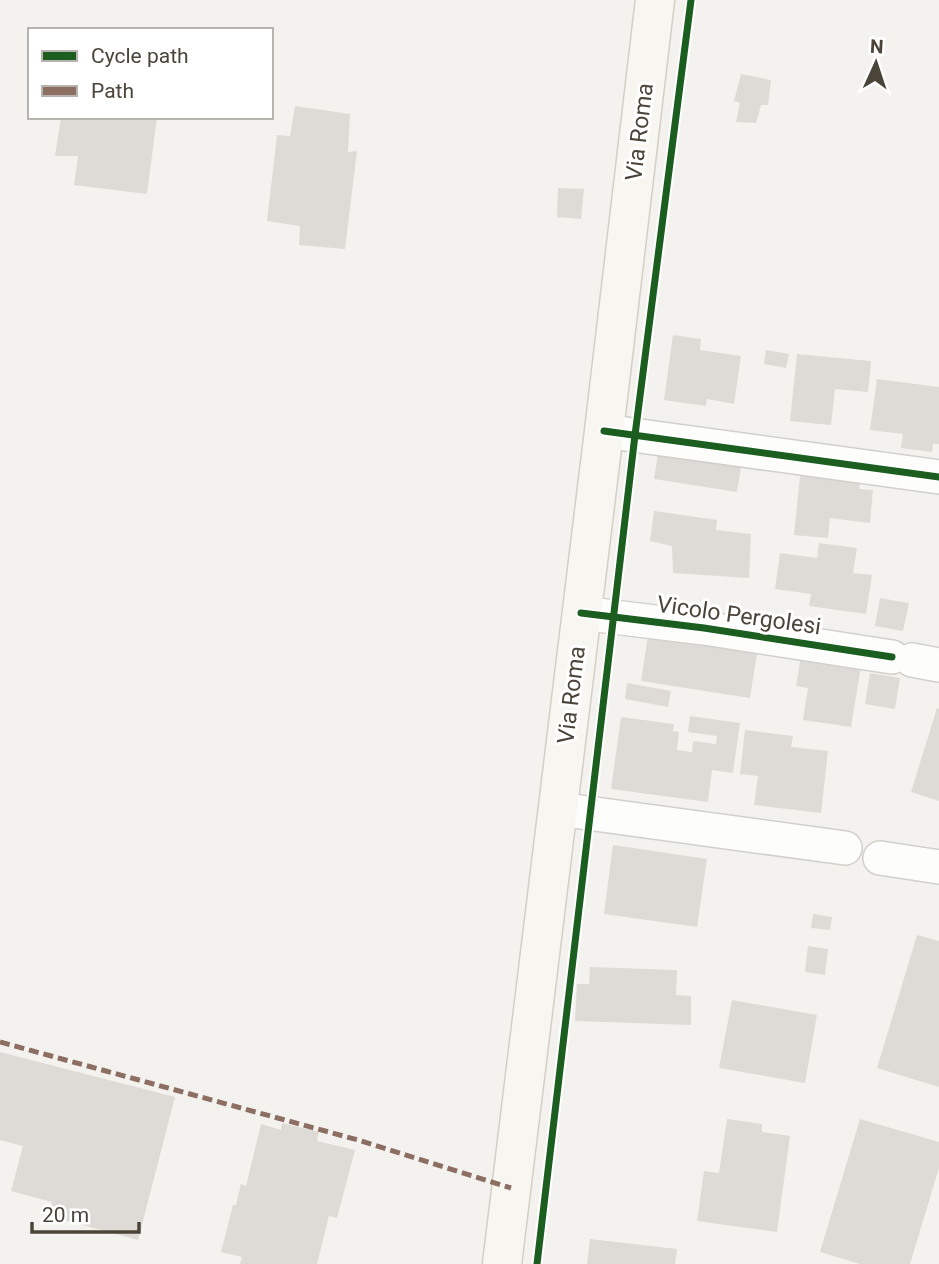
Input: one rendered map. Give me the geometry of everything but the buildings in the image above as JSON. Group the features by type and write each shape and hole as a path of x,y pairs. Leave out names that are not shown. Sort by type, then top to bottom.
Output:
{"main road":[{"name":"Via Roma","path":"502,1264 654,0"}],"street":[{"path":"604,431 939,477"},
{"name":"Vicolo Pergolesi","path":"581,613 704,628 914,661"},
{"path":"558,808 845,848"},
{"path":"880,858 939,867"}],"marked path":[{"path":"0,1042 358,1140 511,1188"}],"cycle path":[{"path":"537,1264 635,435 691,0"},
{"path":"604,431 939,477"},
{"path":"581,613 704,628 892,657"}]}
